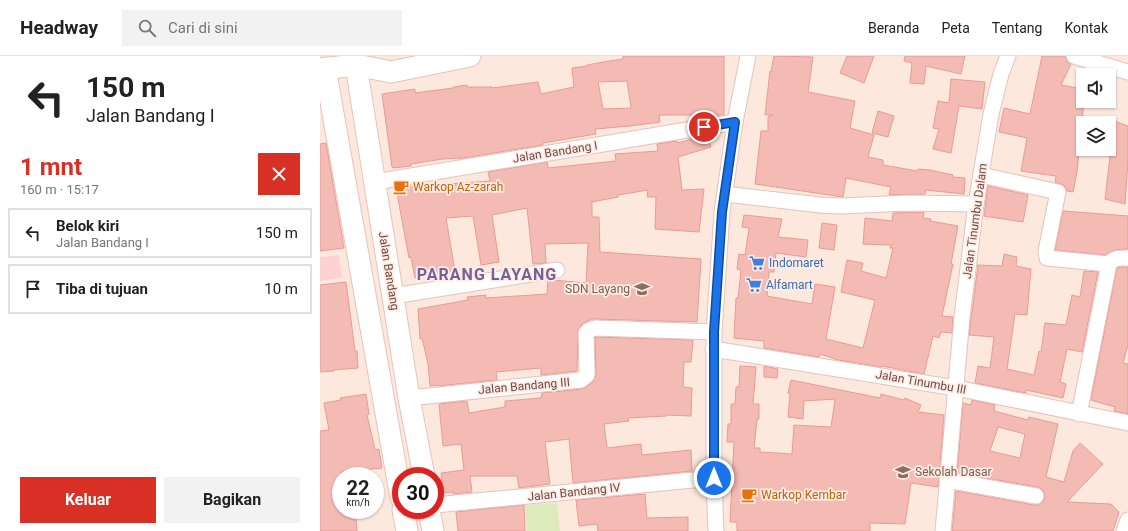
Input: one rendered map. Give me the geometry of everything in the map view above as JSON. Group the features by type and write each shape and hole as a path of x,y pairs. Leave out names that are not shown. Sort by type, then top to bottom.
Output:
{"main road":[{"path":"325,94 360,90 391,72 470,56"},
{"path":"391,72 356,65 323,68 325,94 395,467"},
{"name":"Jalan Bandang","path":"356,65 409,398 422,467"},
{"path":"405,519 407,531"},
{"path":"431,519 433,531"}],"street":[{"path":"716,531 713,348 722,212 735,122 748,56"},
{"name":"Jalan Tinumbu Dalam","path":"943,531 962,317 976,204 991,114 1001,74 1008,56"},
{"path":"1074,56 1128,72"},
{"name":"Jalan Bandang I","path":"375,182 735,122"},
{"path":"981,174 1058,192 1046,251 1047,258 1109,264"},
{"path":"725,194 797,203 827,205 976,204"},
{"path":"1079,414 1109,264 1116,258 1128,258"},
{"path":"393,296 558,270"},
{"name":"Jalan Bandang III","path":"409,398 581,380 587,375 586,333 595,328 714,332"},
{"name":"Jalan Tinumbu III","path":"713,348 956,388 1128,423"},
{"name":"Jalan Bandang IV","path":"444,504 714,478"},
{"path":"947,480 1036,496"},
{"path":"1124,531 1128,520"}],"shaded area":[{"path":"339,255 342,278 320,281 320,257"}],"green space":[{"path":"557,503 560,531 527,531 525,505"}],"building":[{"path":"623,56 724,56 724,115 659,115 660,122 595,129 596,134 543,143 543,145 463,158 443,159 411,164 411,166 392,167 382,94 415,89 415,93 467,85 467,87 492,88 538,82 541,94 574,87 572,68 623,59","holes":["627,81 631,108 603,109 598,82"]},
{"path":"774,56 813,57 808,92 855,101 850,128 874,135 868,157 883,160 883,165 917,171 918,169 930,170 953,175 952,177 965,178 964,194 926,190 925,194 889,195 891,187 846,178 843,197 755,184 761,131 768,131 768,117 773,115 765,115 770,71 771,72"},
{"path":"847,56 874,56 864,83 840,73"},
{"path":"905,56 965,56 961,74 926,66 924,84 910,83 912,63 904,61"},
{"path":"1042,56 1065,56 1067,62 1071,64 1061,85 1076,88 1076,108 1083,108 1083,116 1076,116 1076,156 1079,156 1073,192 1067,191 1064,185 1055,182 1056,176 1021,171 1027,138 999,132 1004,108 1030,114"},
{"path":"951,79 985,82 982,109 959,106 951,153 933,149 939,129 933,128 938,101 949,103"},
{"path":"878,111 894,116 888,137 872,133"},
{"path":"1116,122 1128,126 1128,161 1125,204 1105,199 1110,157 1116,156"},
{"path":"708,136 711,147 678,157 682,190 704,189 699,232 655,229 656,197 647,197 648,190 618,195 618,197 592,202 592,217 599,217 600,252 701,259 697,322 592,319 583,323 578,330 577,371 541,375 541,368 496,372 497,380 430,386 428,364 422,338 420,339 418,309 468,300 467,297 486,295 486,298 547,294 548,280 586,283 588,243 545,244 546,263 533,264 527,208 492,215 499,262 481,265 473,216 446,218 455,271 415,278 411,257 409,258 396,188 490,181 488,172 547,162 548,168 616,161 615,154 658,151 657,144 677,141 677,143"},
{"path":"326,143 344,248 320,251 320,144"},
{"path":"988,186 1028,195 1023,222 984,216"},
{"path":"1063,211 1128,216 1128,249 1115,250 1105,255 1055,250"},
{"path":"924,212 923,218 931,219 930,221 958,226 951,264 953,264 942,316 953,317 952,333 941,332 939,338 933,336 924,374 838,360 820,354 819,357 764,348 764,341 734,338 736,298 738,298 741,270 737,269 739,254 745,255 749,228 742,227 744,215 782,219 778,237 808,240 806,257 776,253 774,272 769,272 767,296 812,304 815,284 835,287 826,339 863,348 875,300 841,292 847,260 863,263 861,271 886,278 893,248 890,248 891,245 863,244 865,218 892,221 893,213"},
{"path":"822,223 837,225 834,250 819,248"},
{"path":"1004,254 1017,257 1016,266 1031,269 1027,315 1015,314 1007,369 1034,375 1039,351 1041,352 1045,323 1066,325 1072,295 1080,297 1084,271 1098,272 1082,352 1067,349 1060,382 1066,384 1063,398 1026,390 1026,393 975,383 978,366 990,368 994,337 969,335 978,265 1002,266"},
{"path":"1128,267 1128,345 1123,363 1128,364 1128,414 1114,411 1115,407 1091,400 1117,268"},
{"path":"346,282 355,351 357,351 358,368 320,372 320,285"},
{"path":"595,337 693,340 691,362 684,362 683,387 692,388 691,416 666,415 628,418 629,421 604,424 607,448 641,444 642,455 691,450 692,471 573,483 569,439 545,442 550,484 519,488 517,476 470,476 472,492 453,494 453,492 444,493 444,473 464,470 461,444 443,446 439,404 467,401 469,413 505,407 505,401 541,398 542,393 582,389 593,382 596,375"},
{"path":"740,366 756,367 753,404 759,404 759,419 757,419 754,448 760,448 760,452 792,454 794,425 831,427 835,399 804,401 803,419 788,417 790,394 788,393 791,380 880,398 881,394 904,400 905,398 921,405 918,412 944,415 938,487 911,483 905,524 870,523 870,531 737,531 737,522 730,522 734,442 727,442 728,424 731,424 731,404 735,404 736,387 739,387"},
{"path":"764,366 778,369 777,378 764,377"},
{"path":"366,394 369,414 367,415 375,450 379,449 382,467 332,467 332,519 356,519 357,531 320,531 320,431 329,430 324,403 341,400 340,398"},
{"path":"972,400 995,405 994,411 1028,420 1029,417 1058,424 1046,477 1064,482 1073,451 1080,443 1103,464 1067,502 1111,504 1119,512 1113,531 952,531 956,491 1034,505 1039,505 1043,502 1045,497 1042,489 1038,487 957,473 963,403 971,405","holes":["998,427 1025,434 1020,458 990,451"]},
{"path":"645,494 647,518 688,517 688,531 598,531 597,524 579,526 576,500"},
{"path":"524,505 525,531 458,531 456,512"}],"place":[{"name":"Warkop Az-zarah","path":"401,187"},
{"name":"Indomaret","path":"757,263"},
{"name":"Alfamart","path":"754,285"},
{"name":"SDN Layang","path":"642,289"},
{"name":"Sekolah Dasar","path":"903,472"},
{"name":"Warkop Kembar","path":"749,495"}],"district":[{"name":"PARANG LAYANG","path":"487,274"}],"route":[{"path":"704,127 735,122 722,212 713,348 714,478"}]}
